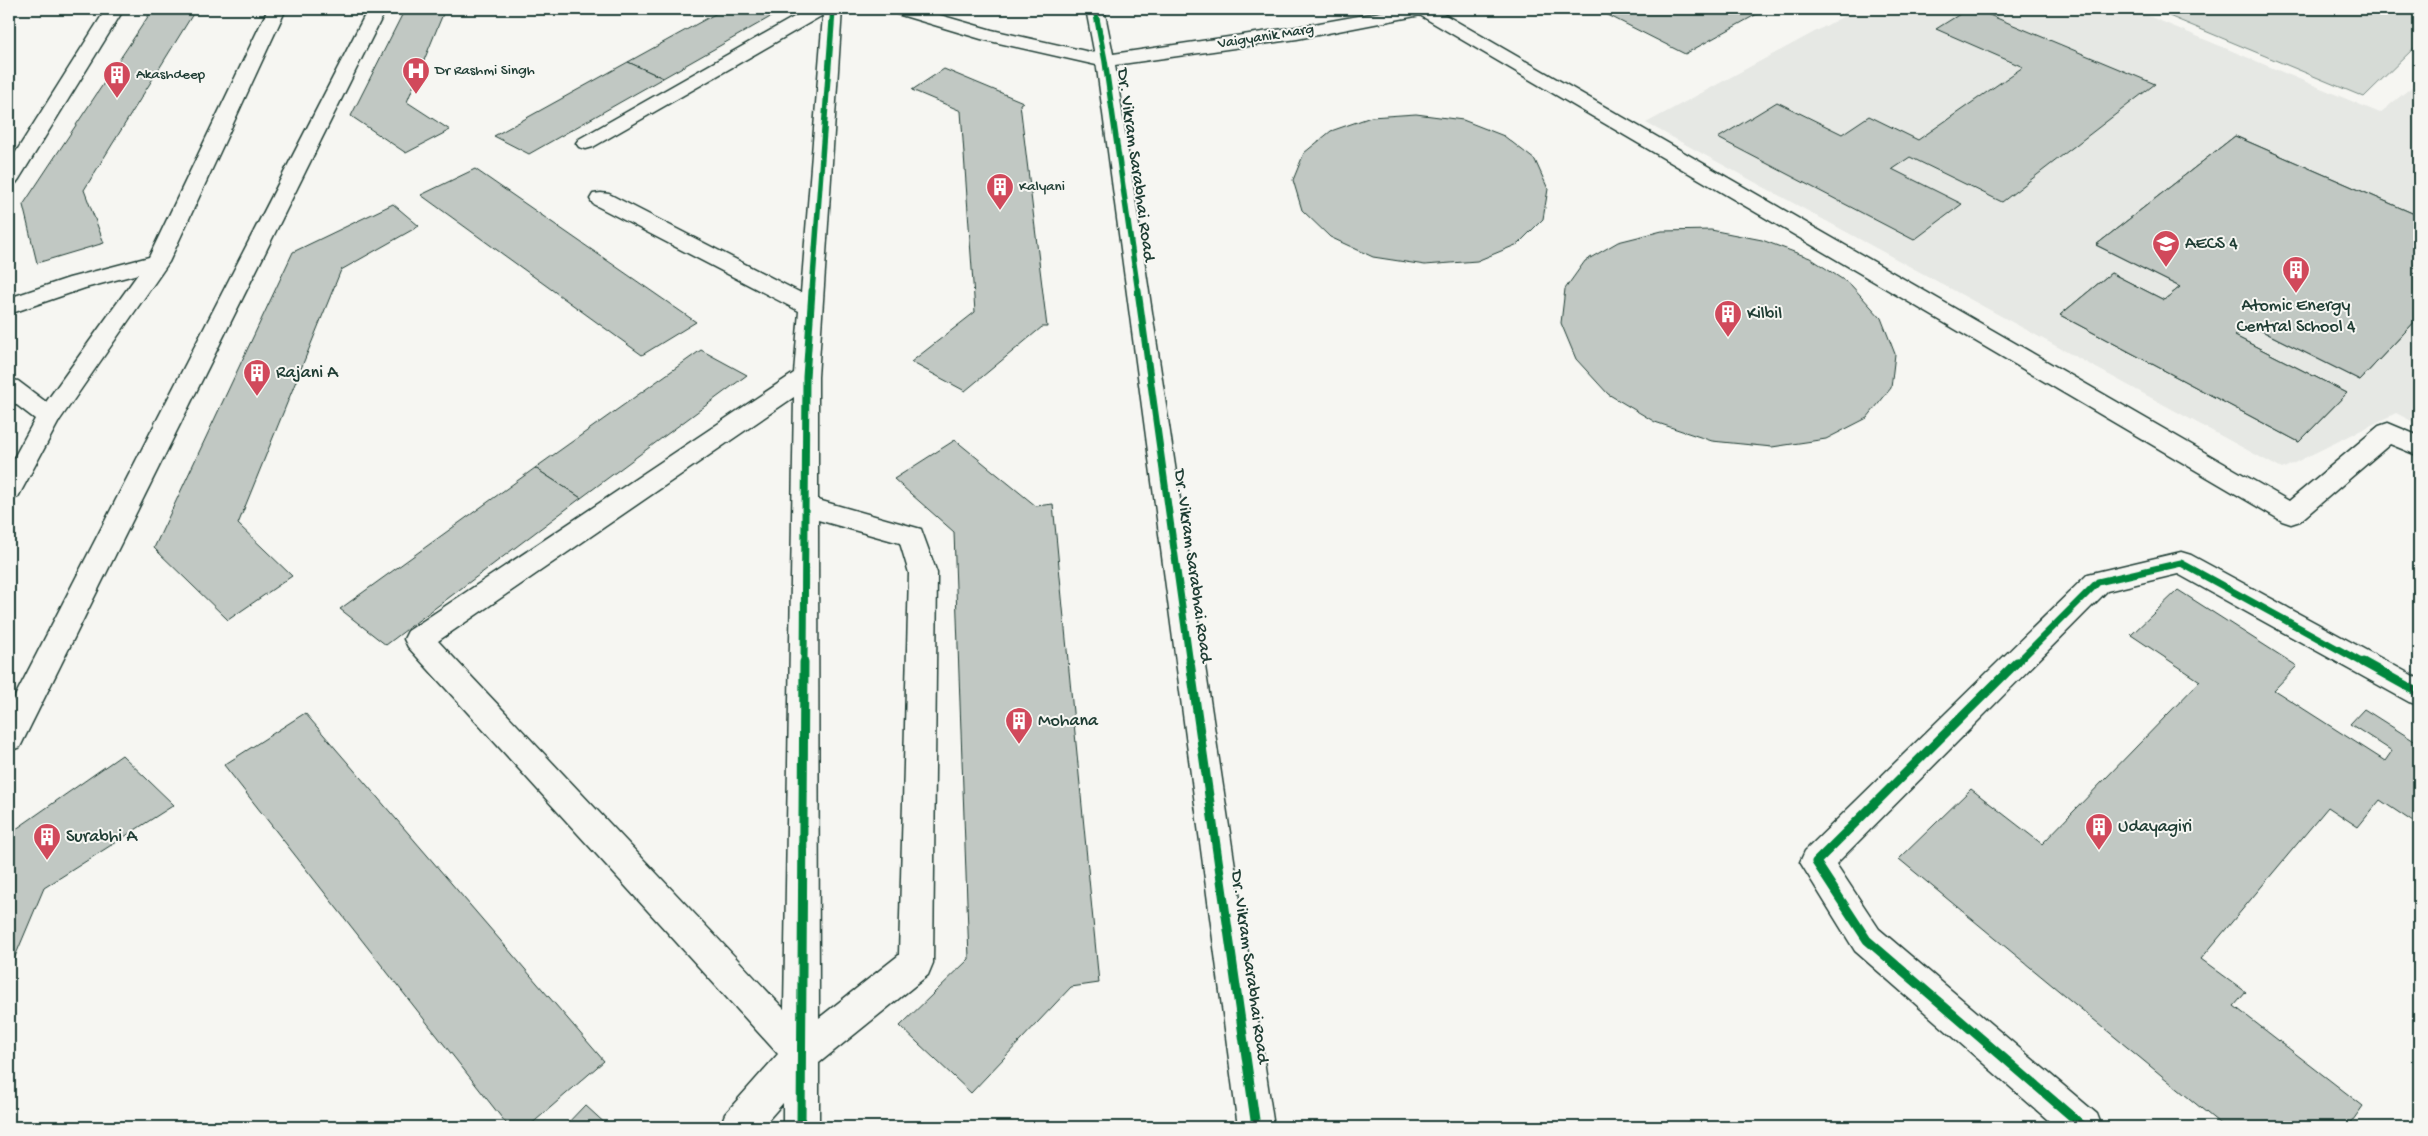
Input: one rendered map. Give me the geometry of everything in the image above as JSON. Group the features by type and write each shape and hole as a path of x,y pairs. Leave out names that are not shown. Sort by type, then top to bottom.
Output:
{"street":[{"path":"9,179 115,9"},
{"path":"9,490 49,417 158,262 277,9"},
{"path":"9,738 377,9"},
{"path":"586,144 821,9"},
{"path":"802,1127 806,378 833,9"},
{"path":"900,9 988,35 1106,61"},
{"name":"Dr. Vikram Sarabhai Road","path":"1095,9 1106,61 1256,1127"},
{"path":"1425,9 2291,514 2388,432 2419,447"},
{"name":"Vaigyanik Marg","path":"1106,61 1297,33 1425,9"},
{"path":"601,199 811,308"},
{"path":"9,306 77,283 158,262"},
{"path":"802,1054 418,639 806,378"},
{"path":"9,387 49,417"},
{"path":"738,1127 802,1054 916,963 922,573 911,536 805,506"},
{"path":"2084,1127 1867,940 1816,862 2098,582 2181,563 2419,692"}],"shaded area":[{"name":"AECS 4","path":"1857,9 2132,9 2380,113 2419,81 2419,425 2396,413 2282,469 1646,123"},
{"path":"2152,9 2419,9 2419,43 2364,97"}],"building":[{"name":"Akashdeep","path":"153,9 196,9 84,190 104,243 37,263 23,205"},
{"path":"405,9 445,9 407,102 450,130 406,153 351,116"},
{"path":"724,9 781,11 663,78 628,62"},
{"path":"1608,9 1766,9 1685,54 1602,12"},
{"path":"1968,9 1975,9 2155,84 2002,202 1910,157 1892,169 1962,204 1914,240 1718,138 1777,102 1842,134 1869,116 1918,140 2023,67 1936,29"},
{"path":"628,62 663,78 529,154 494,136"},
{"name":"Kalyani","path":"944,69 1023,102 1020,104 1047,327 1042,327 965,391 911,362 975,312 961,111 912,90"},
{"path":"1416,114 1463,120 1504,136 1535,160 1548,189 1543,219 1518,244 1477,261 1425,265 1373,257 1330,237 1302,210 1293,180 1304,153 1331,131 1371,117"},
{"name":"Atomic Energy Central School 4","path":"2235,136 2419,216 2419,317 2360,380 2248,324 2235,336 2347,393 2299,442 2060,315 2111,273 2164,300 2180,287 2096,245","holes":["2281,186 2360,221 2263,312 2181,271"]},
{"name":"Atomic Energy Central School 4","path":"2235,136 2419,216 2419,317 2360,380 2248,324 2235,336 2347,393 2299,442 2060,315 2111,273 2164,300 2180,287 2096,245"},
{"path":"475,169 696,322 642,355 421,195"},
{"name":"Rajani A","path":"393,204 419,226 341,270 238,524 292,576 228,620 154,548 293,252"},
{"name":"Kilbil","path":"1711,230 1762,240 1810,258 1851,285 1881,318 1895,354 1891,388 1867,418 1826,439 1772,447 1712,441 1655,422 1608,394 1576,359 1561,323 1565,289 1585,261 1618,242 1662,231"},
{"path":"701,350 747,375 581,498 535,468"},
{"name":"Mohana","path":"955,440 1036,506 1053,504 1099,983 1071,987 971,1093 900,1026 969,959 954,532 894,479"},
{"path":"535,468 581,498 386,645 340,609"},
{"name":"Udayagiri","path":"2178,590 2297,666 2274,690 2385,761 2392,751 2350,724 2364,709 2419,744 2419,826 2380,800 2358,827 2328,807 2201,959 2246,992 2234,1006 2363,1106 2348,1127 2224,1127 1899,859 1971,789 2042,844 2200,681 2131,635"},
{"path":"305,713 604,1061 528,1127 509,1127 224,765"},
{"name":"Surabhi A","path":"122,755 174,805 44,888 9,971 9,834"},
{"path":"585,1105 609,1127 564,1127"}],"cycle path":[{"path":"801,1127 806,377 833,9"},
{"path":"1095,9 1105,61 1256,1127"},
{"path":"2084,1127 1867,940 1816,862 2098,582 2181,563 2419,693"}],"place":[{"name":"Dr Rashmi Singh","path":"416,95"},
{"name":"Akashdeep","path":"117,99"},
{"name":"Kalyani","path":"1000,211"},
{"name":"AECS 4","path":"2166,268"},
{"name":"Atomic Energy Central School 4","path":"2296,294"},
{"name":"Kilbil","path":"1728,338"},
{"name":"Rajani A","path":"257,397"},
{"name":"Mohana","path":"1019,745"},
{"name":"Udayagiri","path":"2099,851"},
{"name":"Surabhi A","path":"47,861"}]}
